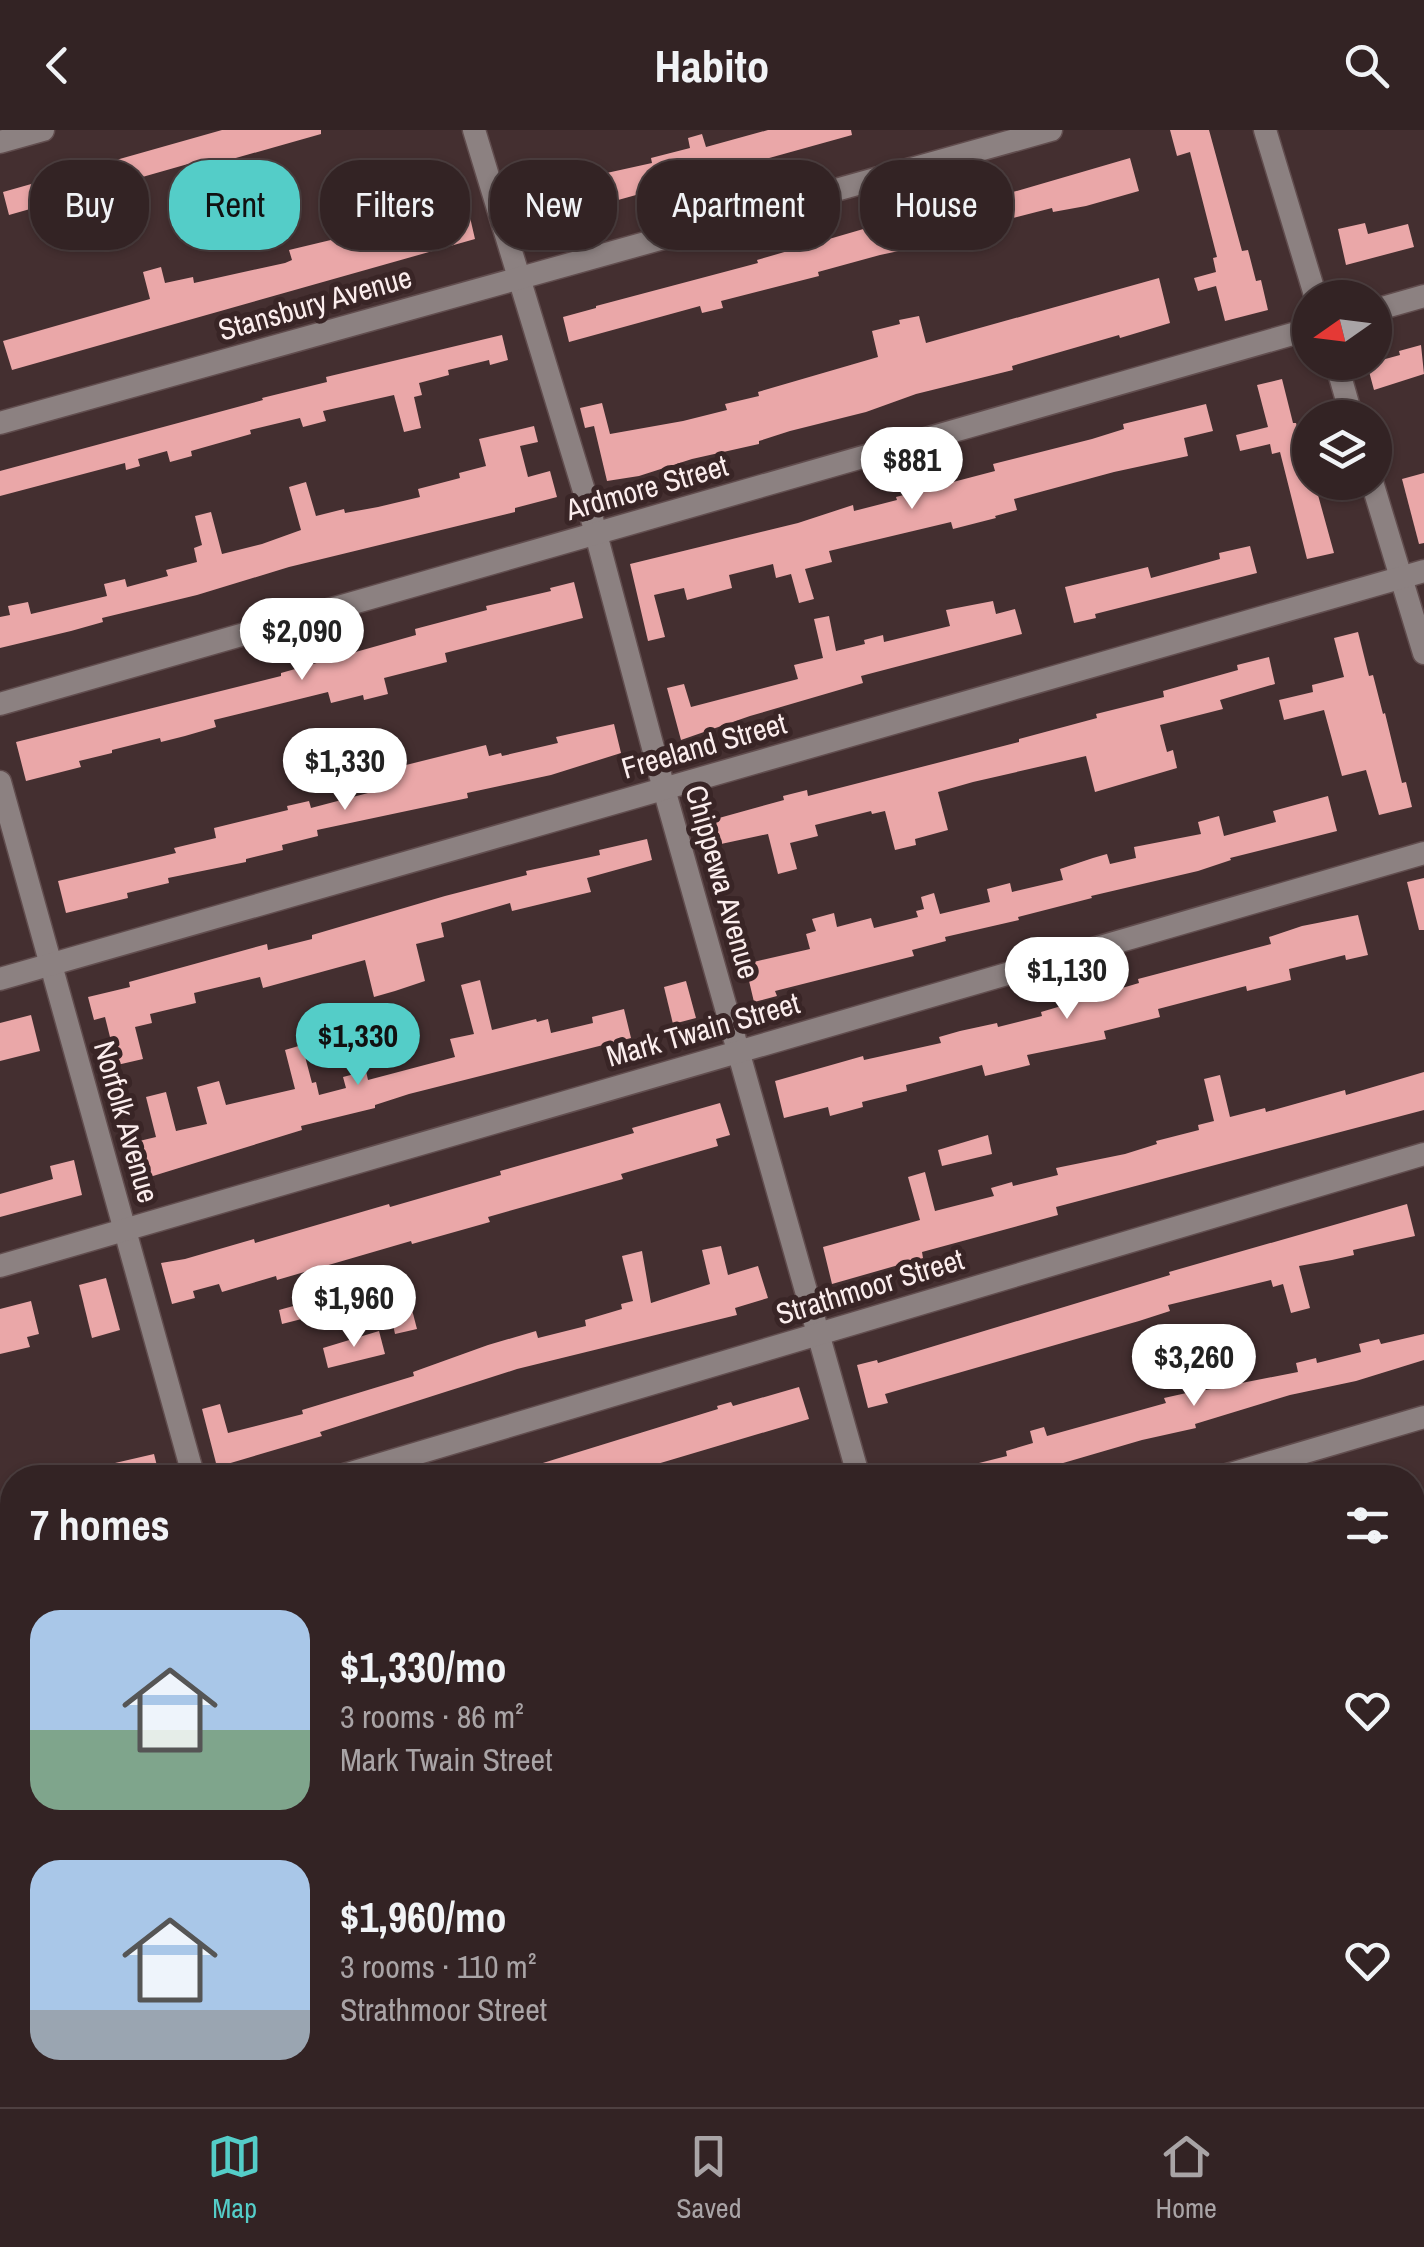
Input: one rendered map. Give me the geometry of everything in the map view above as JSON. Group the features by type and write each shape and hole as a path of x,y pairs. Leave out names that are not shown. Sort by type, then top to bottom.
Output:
{"street":[{"path":"0,142 44,130"},
{"name":"Chippewa Avenue","path":"474,130 595,534 855,1465"},
{"name":"Stansbury Avenue","path":"0,423 1051,130"},
{"path":"1264,130 1310,280"},
{"path":"1392,305 1424,296"},
{"name":"Ardmore Street","path":"0,704 1292,334"},
{"path":"1380,500 1412,574 1424,653"},
{"name":"Freeland Street","path":"0,979 1412,574"},
{"name":"Norfolk Avenue","path":"0,782 190,1465"},
{"name":"Mark Twain Street","path":"0,1266 1424,852"},
{"name":"Strathmoor Street","path":"378,1465 1424,1154"},
{"path":"1262,1465 1424,1417"}],"building":[{"path":"222,130 321,130 321,134 229,160 169,160 169,169 149,175 149,160 116,160"},
{"path":"768,130 851,130 852,135 762,160 651,160 690,148 688,138 702,134 706,147"},
{"path":"1170,130 1209,130 1242,251 1248,250 1268,310 1225,321 1216,286 1198,291 1194,278 1216,272 1213,258 1217,257 1190,152 1177,156"},
{"path":"1130,158 1139,191 1086,206 1053,212 1052,208 1013,219 1013,192"},
{"path":"637,166 637,195 617,200 617,171"},
{"path":"30,184 30,209 9,215 3,192"},
{"path":"1365,223 1368,234 1408,224 1414,247 1346,265 1338,229"},
{"path":"860,230 860,250 904,250 721,301 723,308 702,313 700,306 569,342 563,317 758,263 757,260 791,250 840,250 840,236"},
{"path":"320,243 320,250 436,250 12,370 3,341 150,299 143,272 161,267 165,283 193,277 194,283 285,263 292,260 289,250"},
{"path":"1159,278 1170,323 639,476 607,481 594,426 585,428 580,408 602,403 610,434 683,421 727,410 725,404 759,396 758,392 878,357 872,331 900,324 899,320 919,316 926,343"},
{"path":"502,335 508,360 490,365 489,360 448,370 449,375 419,383 422,395 414,397 421,428 404,432 394,395 323,411 326,421 303,427 300,418 250,430 251,434 191,451 192,456 170,462 167,451 138,459 140,466 126,470 125,463 0,496 0,471 327,382 326,377"},
{"path":"1421,345 1424,374 1374,390 1371,380 1392,380 1392,357 1400,355 1399,351"},
{"path":"1282,379 1292,419 1292,500 1280,452 1272,454 1270,444 1240,451 1236,435 1268,427 1257,385"},
{"path":"1206,404 1213,431 1184,438 1188,456 1014,499 1017,510 996,518 953,529 951,522 829,551 832,562 805,569 814,599 799,603 791,574 776,578 773,564 729,575 732,588 687,600 684,588 654,595 665,637 648,641 630,564 798,523 853,505 854,511 897,500 896,497 995,471 993,464 1092,439 1124,429 1123,424"},
{"path":"534,426 538,442 520,446 528,477 550,471 557,497 515,508 515,512 289,567 0,648 0,617 10,615 8,606 28,602 31,614 107,596 104,584 125,579 127,587 168,576 166,570 197,562 194,548 202,545 195,516 211,512 222,554 262,544 301,530 289,487 306,482 316,516 420,497 418,489 460,478 459,473 486,466 479,439"},
{"path":"1424,473 1424,543 1419,544 1402,479"},
{"path":"1292,500 1319,500 1334,553 1307,559"},
{"path":"1250,546 1257,573 1095,614 1096,618 1074,623 1065,587 1148,567 1151,578 1220,559 1219,553"},
{"path":"574,582 583,618 445,653 447,662 384,678 388,694 331,703 328,692 214,720 216,727 185,736 112,750 79,761 81,767 26,781 16,742 281,676 416,635 415,629 487,610 486,606"},
{"path":"993,601 996,614 1015,609 1022,634 861,676 863,683 681,740 667,688 684,684 691,707 798,679 794,665 823,658 814,619 829,616 836,651 883,635 884,642 950,626 946,610"},
{"path":"1358,632 1412,807 1379,815 1366,770 1342,776 1324,710 1284,720 1279,700 1313,692 1312,685 1344,677 1334,638"},
{"path":"1269,657 1275,684 1220,700 1223,709 1160,725 1167,752 1173,750 1177,768 1095,792 1086,756 973,782 938,792 948,830 915,839 916,845 895,850 885,811 815,825 818,836 790,843 797,869 778,874 768,834 707,847 701,823 784,800 783,796 807,790 808,796 1019,742 1097,718 1096,714 1164,697 1163,691"},
{"path":"614,724 621,753 551,775 467,793 468,798 317,830 318,836 282,845 283,850 168,878 169,883 127,893 128,898 66,913 58,881 176,853 174,848 216,838 214,828 288,810 287,806 309,801 311,808 368,793 366,785 401,777 398,767 486,745 489,756 502,756 558,743 556,737"},
{"path":"1328,796 1337,831 945,937 946,941 912,950 914,956 775,991 777,996 754,1002 745,964 810,949 806,934 816,931 812,919 834,913 837,927 871,918 874,928 918,917 916,911 924,909 921,897 934,893 940,914 990,902 987,889 1010,883 1012,892 1063,880 1060,869 1107,854 1110,864 1136,858 1134,847 1201,834 1198,822 1219,816 1224,836 1276,822 1273,811"},
{"path":"647,839 652,860 587,878 591,892 512,911 510,903 441,923 444,937 416,944 425,981 395,991 374,997 365,960 263,988 260,977 194,993 196,1003 150,1014 152,1023 135,1027 143,1059 117,1065 105,1017 94,1020 88,997 130,987 129,982 267,944 268,950 312,939 312,935 527,875 526,871 600,855 599,850"},
{"path":"1424,878 1424,930 1419,930 1407,882"},
{"path":"1358,915 1368,955 1346,960 1345,955 1289,969 1291,980 1247,991 1246,986 1158,1009 1160,1017 1104,1031 1106,1039 1027,1055 1030,1065 985,1076 982,1065 906,1085 907,1091 862,1102 863,1107 830,1116 828,1107 784,1118 775,1081 863,1056 864,1060 941,1043 939,1037 960,1031 1042,1016 1041,1012 1139,983 1138,979 1271,944 1269,937 1302,926"},
{"path":"480,980 492,1030 548,1019 551,1033 593,1023 592,1017 624,1009 631,1038 409,1094 140,1180 131,1143 156,1137 146,1097 166,1092 176,1131 207,1124 197,1087 219,1081 226,1105 295,1089 285,1050 302,1045 319,1095 346,1088 343,1077 366,1071 368,1080 455,1057 450,1039 474,1034 461,985"},
{"path":"686,981 696,1018 673,1024 664,987"},
{"path":"31,1015 40,1051 0,1061 0,1023"},
{"path":"1424,1072 1424,1110 1056,1207 1058,1215 922,1252 923,1258 832,1284 823,1247 920,1220 908,1177 925,1172 935,1211 994,1196 991,1188 1058,1175 1056,1168 1125,1154 1199,1130 1198,1125 1214,1121 1204,1079 1220,1075 1230,1117 1265,1108 1266,1112 1345,1090 1346,1095"},
{"path":"720,1103 730,1135 716,1139 718,1146 621,1174 623,1179 488,1217 490,1222 277,1280 276,1276 222,1292 219,1284 193,1291 195,1298 172,1304 161,1263 254,1239 255,1243 389,1204 390,1207"},
{"path":"988,1135 992,1154 942,1166 938,1150"},
{"path":"74,1160 82,1195 0,1217 0,1194 53,1179 50,1166"},
{"path":"1407,1204 1415,1236 1353,1250 1354,1255 1299,1266 1310,1308 1291,1313 1283,1284 1273,1287 1271,1280 1168,1305 1170,1311 1139,1321 885,1394 888,1403 868,1408 857,1365 877,1360 878,1363 1170,1275 1169,1272"},
{"path":"721,1246 728,1275 758,1266 768,1298 735,1308 737,1315 517,1369 320,1432 322,1436 216,1465 202,1409 220,1404 228,1433 303,1414 302,1410 414,1376 413,1372 488,1345 536,1331 538,1338 586,1326 585,1320 622,1309 621,1304 633,1301 622,1256 642,1251 651,1303 710,1284 702,1250"},
{"path":"106,1278 120,1330 92,1338 79,1285"},
{"path":"333,1295 337,1310 282,1324 279,1310"},
{"path":"31,1301 39,1334 27,1337 30,1347 0,1354 0,1309"},
{"path":"411,1306 417,1329 395,1334 390,1311"},
{"path":"379,1331 385,1354 328,1368 323,1348"},
{"path":"1424,1334 1424,1360 1356,1381 1290,1395 1195,1424 1196,1428 1056,1465 971,1465 1007,1456 1006,1451 1033,1443 1030,1431 1044,1427 1047,1436 1166,1403 1164,1398 1191,1392 1184,1364 1199,1360 1206,1390 1298,1372 1296,1363 1316,1358 1317,1363 1361,1352 1359,1344 1379,1339 1381,1344"},
{"path":"799,1387 809,1419 654,1465 536,1465 718,1409 717,1406 731,1402 733,1406"},
{"path":"154,1454 157,1465 106,1465"}]}
